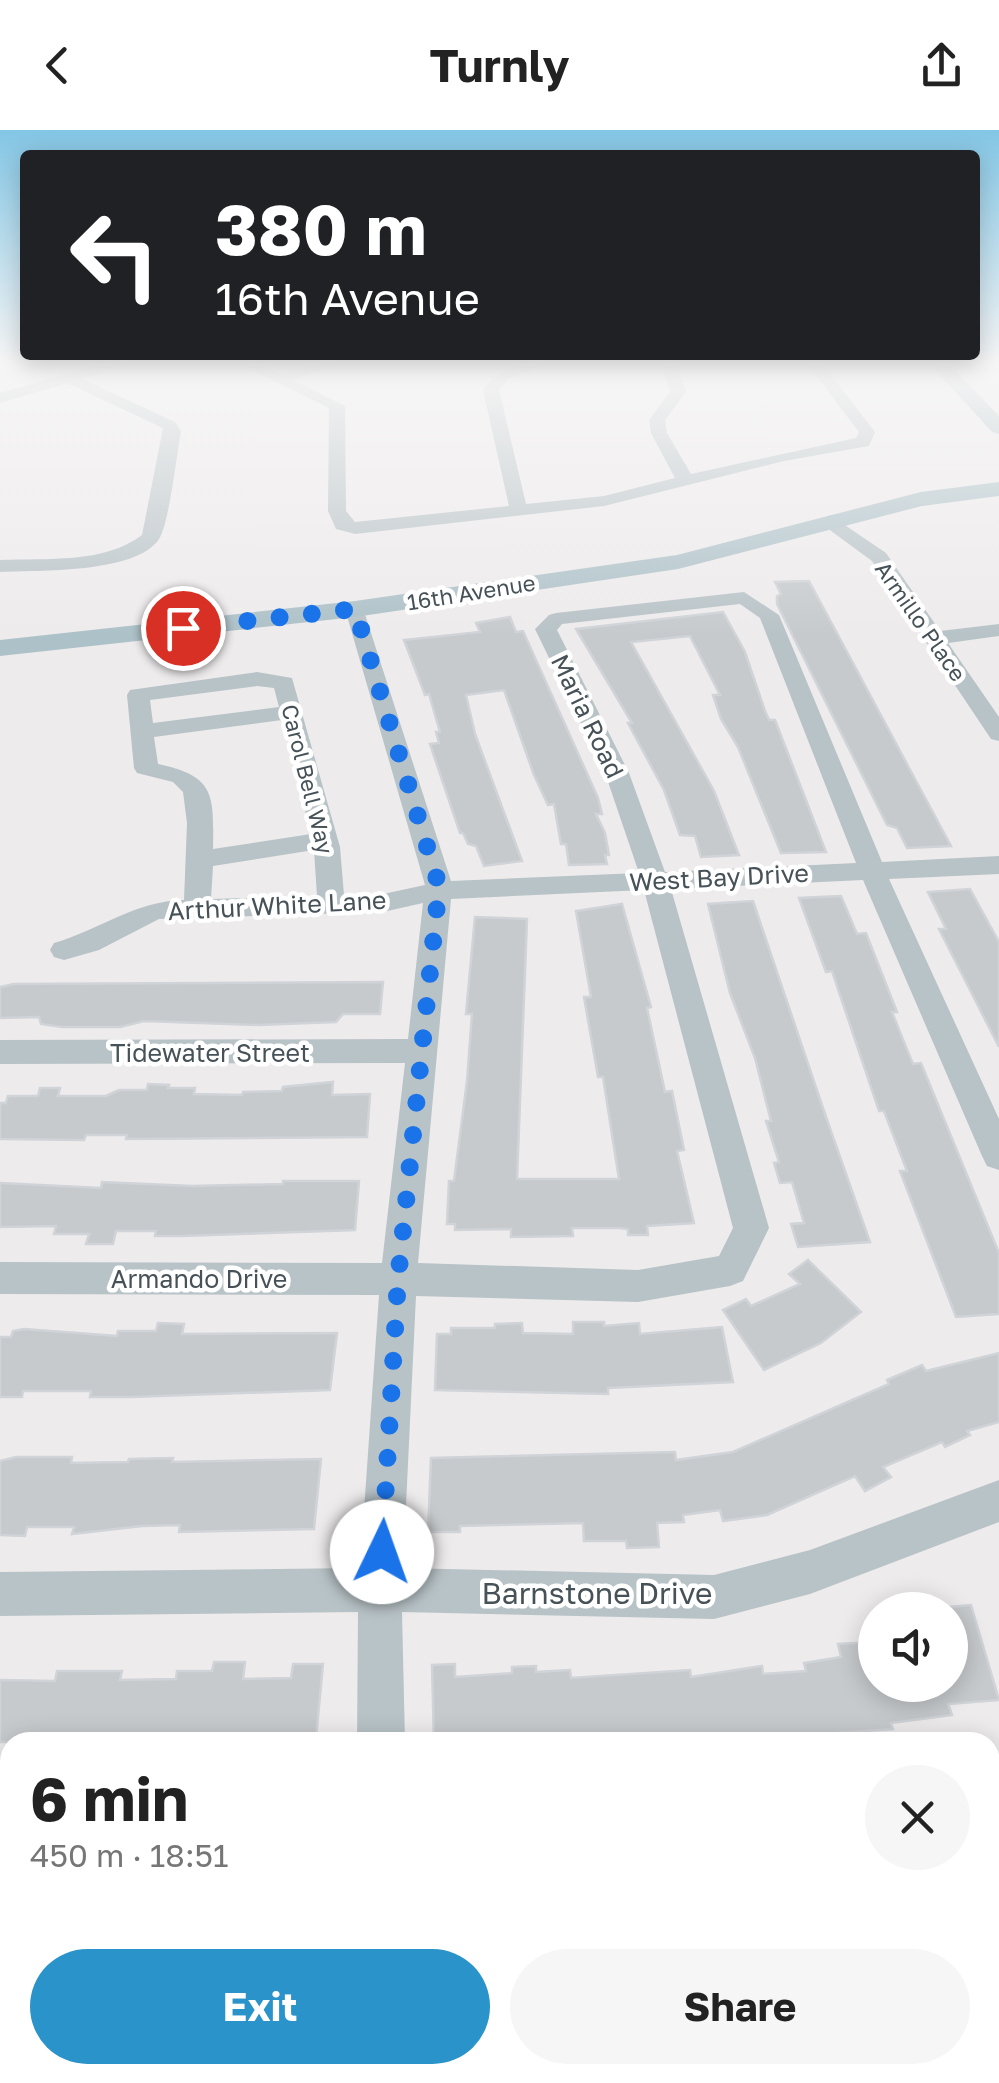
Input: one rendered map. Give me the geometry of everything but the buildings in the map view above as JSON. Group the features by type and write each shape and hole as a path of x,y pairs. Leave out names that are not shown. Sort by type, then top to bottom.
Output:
{"main road":[{"name":"16th Avenue","path":"0,648 355,609 678,562 876,510 999,489"},
{"name":"16th Avenue","path":"876,510 945,510 999,502"}],"street":[{"path":"0,566 113,557 142,547 151,537 169,453"},
{"path":"337,453 336,511 343,525 355,528 604,501 812,453"},
{"path":"505,453 519,512"},
{"path":"670,453 686,481"},
{"name":"Armillo Place","path":"830,521 879,557 999,734"},
{"name":"Maria Road","path":"398,1279 638,1286 730,1270 751,1228 655,880 617,773 546,629 556,619 731,598 744,598 769,615 871,868 999,1156"},
{"path":"355,609 421,818 439,891 398,1279 380,1590 380,1732"},
{"path":"934,638 999,630"},
{"name":"Carol Bell Way","path":"141,732 138,694 256,679 284,684 325,840 331,902"},
{"path":"197,908 201,858 197,794 192,784 179,777 146,768 141,732 292,712"},
{"path":"201,858 325,840"},
{"name":"West Bay Drive","path":"439,891 999,865"},
{"name":"Arthur White Lane","path":"64,950 91,945 143,914 197,908 383,903 439,891"},
{"name":"Tidewater Street","path":"0,1052 420,1051"},
{"name":"Armando Drive","path":"0,1278 398,1279"},
{"name":"Barnstone Drive","path":"0,1594 380,1590 714,1598 810,1572 999,1502"}],"route":[{"path":"183,628 355,609 439,886 398,1279 382,1552"}]}
